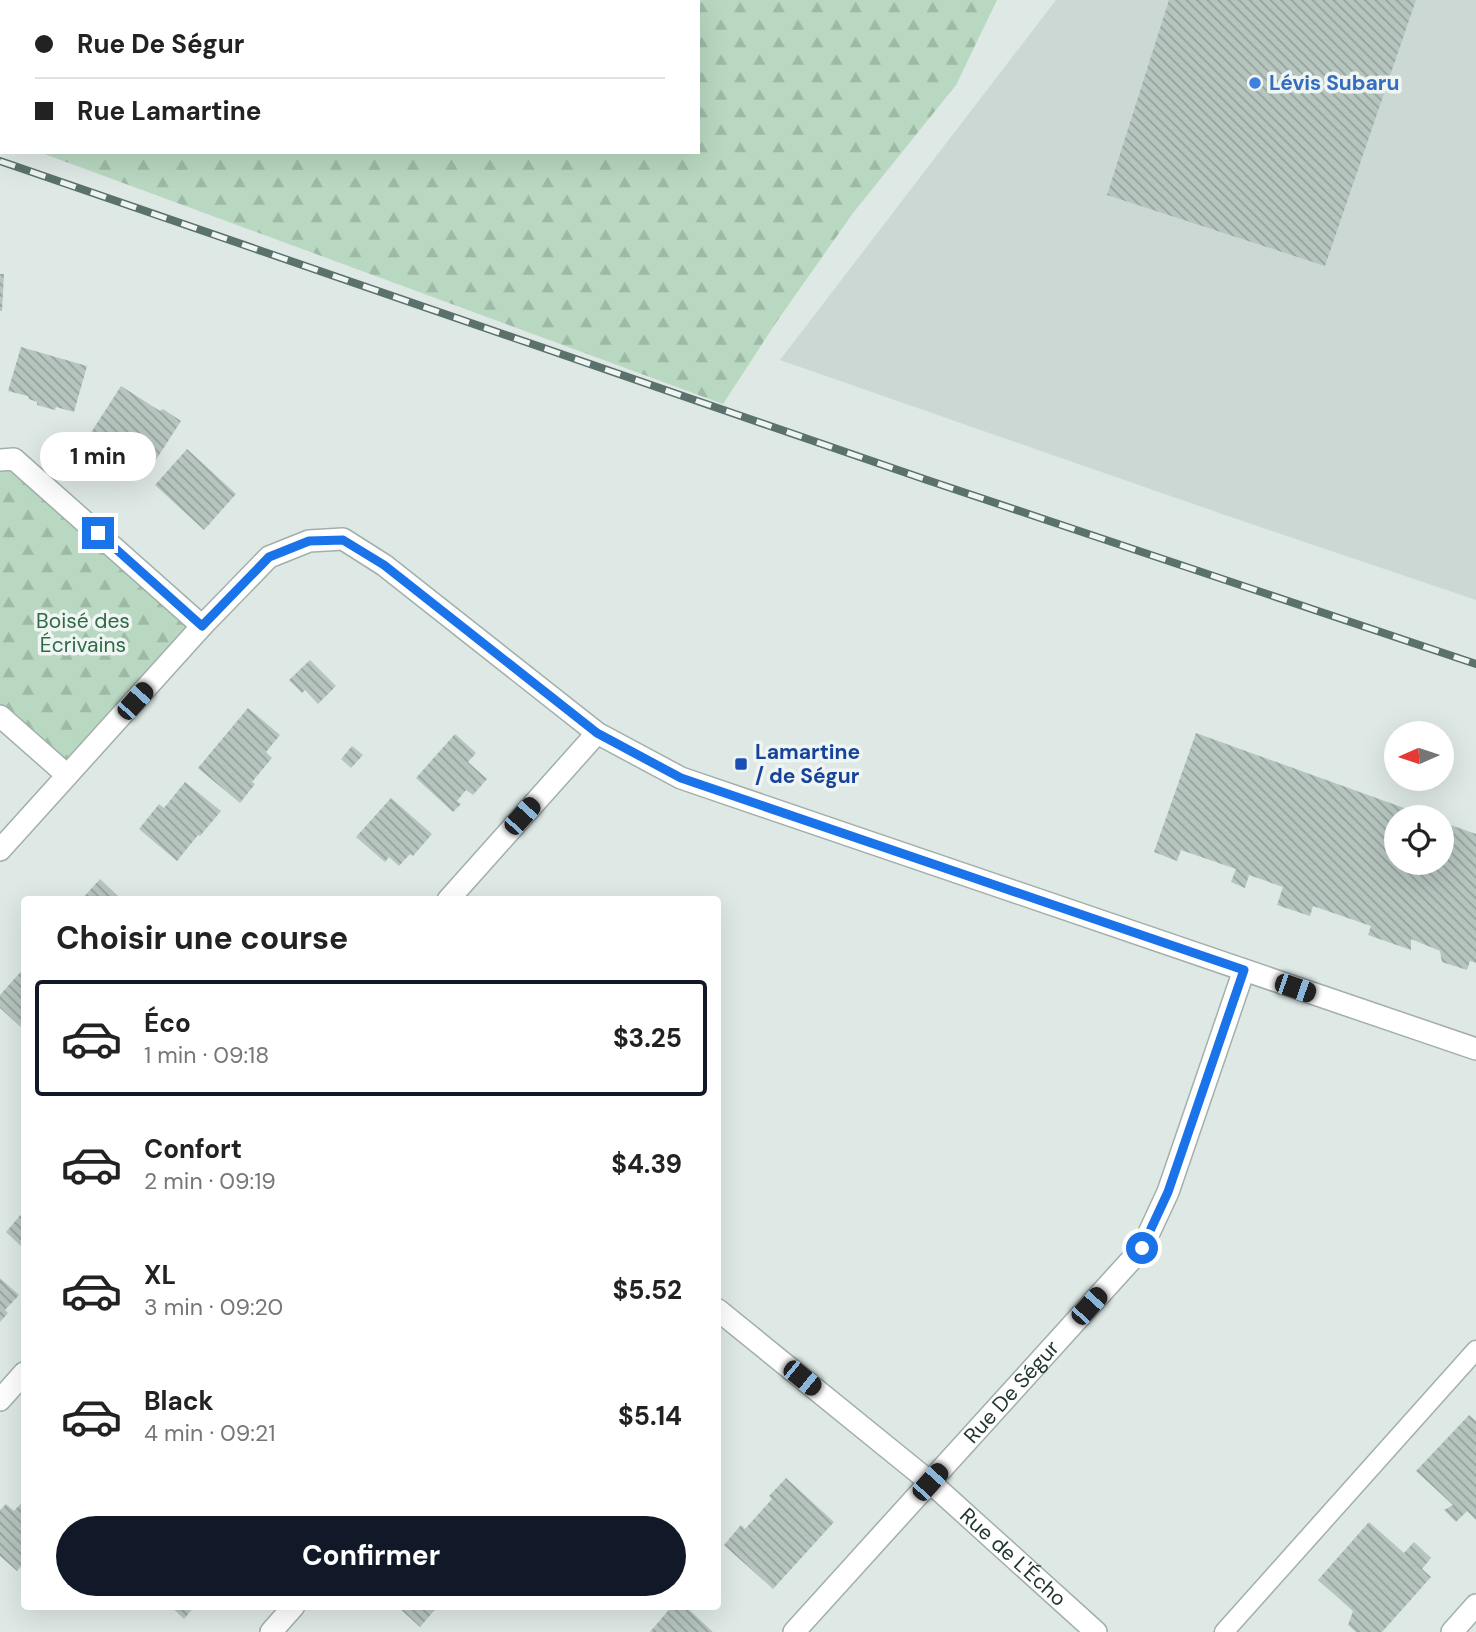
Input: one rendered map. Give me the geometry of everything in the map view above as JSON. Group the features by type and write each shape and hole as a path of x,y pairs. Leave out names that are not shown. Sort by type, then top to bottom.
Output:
{"street":[{"path":"0,460 14,459 202,626"},
{"path":"0,850 202,626 269,557 309,541 343,540 384,565 597,733 681,778 1476,1049"},
{"path":"0,716 67,775"},
{"path":"452,896 597,733"},
{"name":"Rue De Ségur","path":"794,1632 1142,1248 1168,1192 1244,970"},
{"name":"Rue de L'Écho","path":"721,1312 930,1482 1096,1632"},
{"path":"0,1401 21,1376"},
{"path":"1452,1632 1476,1605"},
{"path":"271,1632 290,1610"}],"lane":[{"path":"1224,1632 1476,1350"}],"shaded area":[{"path":"1056,0 1476,0 1476,600 780,360"}],"green space":[{"path":"700,0 997,0 956,85 853,213 723,404 44,154 700,154"},
{"name":"Boisé des Écrivains","path":"0,460 202,626 67,775 0,716"}],"building":[{"path":"1169,0 1416,0 1325,266 1107,195"},
{"path":"0,274 4,274 2,311 0,311"},
{"path":"21,347 87,366 74,412 37,405 37,402 28,396 8,391"},
{"path":"121,386 181,421 152,466 136,456 129,459 90,434"},
{"path":"187,449 236,494 204,530 155,485"},
{"path":"310,660 336,686 318,704 305,690 302,693 289,680"},
{"path":"248,708 280,735 266,752 272,758 252,782 255,784 240,803 198,768"},
{"path":"1196,733 1396,805 1384,805 1384,875 1454,875 1454,826 1476,834 1476,963 1470,961 1467,970 1442,962 1440,951 1411,939 1411,950 1368,935 1371,926 1313,906 1310,916 1277,905 1283,887 1249,875 1245,888 1231,882 1236,869 1181,850 1177,861 1154,852"},
{"path":"455,734 476,753 468,762 487,779 473,795 466,790 457,801 461,804 453,812 416,778"},
{"path":"352,746 363,755 351,768 341,759"},
{"path":"185,782 221,811 177,861 139,829 159,804 164,808"},
{"path":"391,798 432,834 413,856 410,854 399,866 389,857 385,862 356,837"},
{"path":"100,879 118,896 85,896"},
{"path":"21,971 21,1027 0,1008 0,995"},
{"path":"21,1214 21,1246 6,1232"},
{"path":"0,1278 19,1295 5,1310 8,1313 0,1322"},
{"path":"1469,1415 1476,1421 1476,1520 1467,1511 1456,1522 1444,1510 1453,1505 1416,1471"},
{"path":"786,1478 834,1522 773,1589 724,1545 741,1525 745,1529 772,1499 769,1496"},
{"path":"21,1503 21,1566 17,1571 0,1556 0,1510 6,1504 14,1511"},
{"path":"1369,1522 1404,1553 1414,1542 1431,1558 1422,1569 1431,1577 1382,1632 1356,1632 1348,1625 1353,1611 1318,1580"},
{"path":"174,1610 192,1610 184,1619"},
{"path":"401,1610 435,1610 420,1627"},
{"path":"669,1610 689,1610 713,1632 650,1632"}],"railway":[{"path":"0,161 927,480 1476,664"}],"place":[{"name":"Lévis Subaru","path":"1255,83"},
{"name":"Lamartine / de Ségur","path":"741,764"}],"route":[{"path":"98,533 202,626 269,557 309,541 343,540 384,565 597,733 681,778 1244,970 1168,1192 1142,1248"}]}
